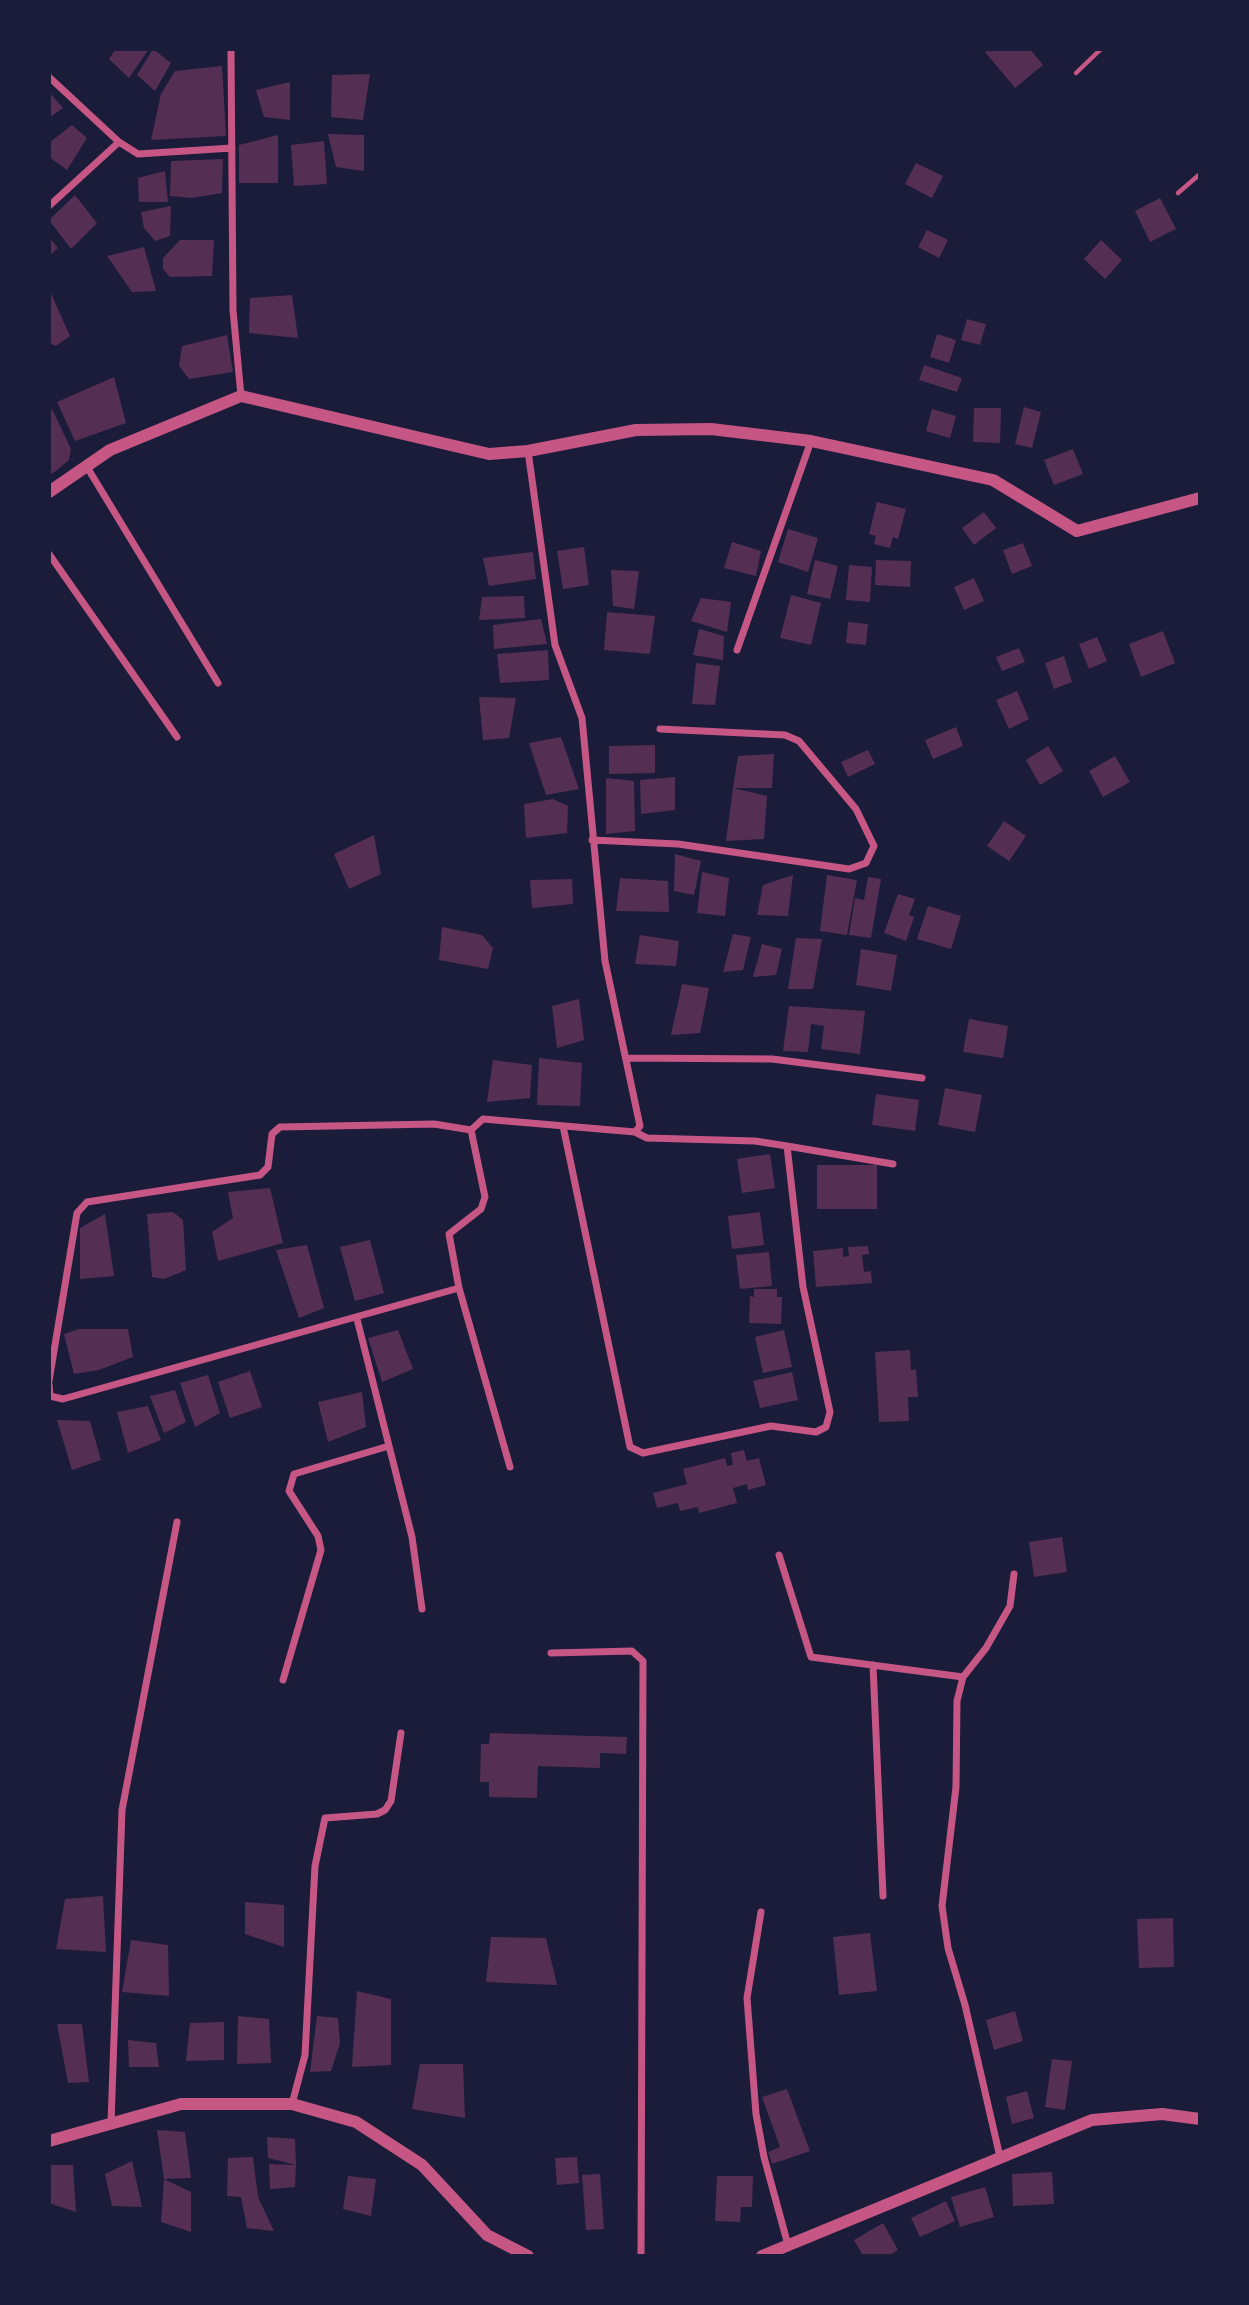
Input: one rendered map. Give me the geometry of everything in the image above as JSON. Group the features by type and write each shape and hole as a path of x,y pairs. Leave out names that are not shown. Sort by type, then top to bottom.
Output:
{"street":[{"path":"231,51 233,310 241,396"},
{"path":"49,77 119,142 138,154 232,148"},
{"path":"49,206 119,142"},
{"path":"49,492 110,450 241,396 489,454 528,452 636,430 711,429 811,441 993,480 1077,531 1200,498"},
{"path":"737,650 811,441"},
{"path":"528,452 555,645 582,718 605,961 640,1126 635,1132"},
{"path":"87,467 218,683"},
{"path":"49,554 177,737"},
{"path":"592,840 678,844 849,869 866,863 874,845 856,809 799,741 785,735 660,729"},
{"path":"627,1058 772,1059 922,1078"},
{"path":"459,1288 357,1319 62,1399 50,1396 49,1382 77,1213 87,1202 260,1175 268,1167 272,1134 280,1126 434,1124 471,1129 483,1119 635,1132 647,1138 755,1141 893,1164"},
{"path":"563,1126 630,1447 643,1453 771,1426 816,1432 826,1427 830,1412 803,1287 787,1146"},
{"path":"471,1129 485,1198 481,1209 449,1234 459,1288 510,1467"},
{"path":"357,1319 412,1537 422,1609"},
{"path":"283,1680 321,1550 318,1536 289,1491 294,1474 389,1446"},
{"path":"111,2123 122,1810 177,1522"},
{"path":"779,1555 811,1657 963,1677"},
{"path":"1000,2157 965,2005 948,1948 942,1906 956,1787 957,1701 963,1677 986,1648 1010,1605 1014,1574"},
{"path":"551,1653 632,1651 643,1661 641,2256"},
{"path":"873,1665 883,1896"},
{"path":"292,2104 304,2055 315,1866 325,1818 377,1814 385,1810 391,1801 401,1732"},
{"path":"761,1912 747,1998 756,2114 764,2157 788,2245"},
{"path":"49,2141 181,2104 292,2104 356,2122 422,2165 487,2235 527,2256"},
{"path":"762,2256 1092,2120 1162,2114 1200,2119"}],"lane":[{"path":"1076,73 1101,49"},
{"path":"1178,193 1200,174"}],"building":[{"path":"116,49 149,49 129,78 109,59"},
{"path":"153,49 171,63 155,91 137,75"},
{"path":"988,49 1030,49 1043,65 1015,88 985,52"},
{"path":"222,66 226,136 151,140 161,94 175,71"},
{"path":"370,74 363,120 331,117 332,75"},
{"path":"290,82 290,120 264,117 256,90"},
{"path":"49,92 63,108 49,118"},
{"path":"72,125 87,138 67,170 49,157 49,143"},
{"path":"328,134 364,135 364,171 336,167"},
{"path":"278,135 278,183 239,183 239,145"},
{"path":"324,141 327,184 294,186 291,145"},
{"path":"223,159 222,193 192,198 170,196 171,161"},
{"path":"916,163 943,176 932,198 905,184"},
{"path":"165,171 168,202 139,202 138,178"},
{"path":"75,195 97,223 71,249 49,220"},
{"path":"1160,198 1176,229 1150,242 1135,211"},
{"path":"171,206 170,236 155,241 144,228 141,212"},
{"path":"927,230 948,240 939,258 918,247"},
{"path":"49,237 58,248 49,256"},
{"path":"180,240 214,240 212,276 170,277 163,269 163,258"},
{"path":"1101,240 1122,260 1105,279 1084,259"},
{"path":"144,247 156,291 132,292 107,256"},
{"path":"49,289 70,336 56,346 49,343"},
{"path":"292,295 298,338 249,333 250,298"},
{"path":"967,319 986,324 980,345 961,340"},
{"path":"937,334 956,340 949,363 930,357"},
{"path":"227,335 233,372 189,379 179,366 182,346"},
{"path":"924,365 962,378 957,392 919,380"},
{"path":"114,377 126,423 75,441 57,402"},
{"path":"1024,407 1041,412 1032,448 1015,444"},
{"path":"974,408 1001,408 1000,443 973,442"},
{"path":"52,409 71,449 69,460 52,474 49,469 49,411"},
{"path":"932,409 956,416 950,438 926,431"},
{"path":"1073,449 1083,474 1054,485 1044,460"},
{"path":"877,502 906,509 898,539 893,537 890,548 874,544 876,536 869,534"},
{"path":"984,512 996,528 974,545 962,528"},
{"path":"788,529 818,538 808,572 778,562"},
{"path":"732,542 761,551 756,576 724,568"},
{"path":"1023,543 1032,566 1012,574 1003,550"},
{"path":"584,547 589,585 563,589 557,551"},
{"path":"533,552 536,579 489,586 483,558"},
{"path":"815,560 838,566 830,599 807,594"},
{"path":"876,560 911,561 910,587 875,585"},
{"path":"849,565 872,567 870,602 846,600"},
{"path":"611,570 639,571 634,609 613,606"},
{"path":"974,578 984,601 964,610 954,587"},
{"path":"791,595 821,603 811,645 780,638"},
{"path":"524,596 525,618 479,620 482,597"},
{"path":"701,598 731,602 727,632 691,621"},
{"path":"607,612 655,616 650,654 604,650"},
{"path":"541,619 547,644 494,649 493,625"},
{"path":"848,622 868,624 866,645 846,643"},
{"path":"699,629 724,636 723,660 693,655"},
{"path":"1163,631 1175,663 1141,677 1129,644"},
{"path":"1097,637 1107,661 1089,669 1079,644"},
{"path":"1019,648 1025,662 1002,671 996,657"},
{"path":"548,650 549,680 500,683 497,654"},
{"path":"1064,656 1072,682 1054,689 1045,663"},
{"path":"696,663 720,666 715,705 692,704"},
{"path":"1017,691 1029,719 1009,729 996,700"},
{"path":"479,697 516,698 509,738 483,740"},
{"path":"956,727 963,746 933,759 925,740"},
{"path":"561,737 579,789 546,795 529,743"},
{"path":"655,745 655,773 609,774 609,746"},
{"path":"1048,746 1063,771 1040,785 1026,760"},
{"path":"868,750 875,764 848,777 841,762"},
{"path":"774,754 772,788 733,788 738,756"},
{"path":"1115,756 1130,782 1103,797 1089,771"},
{"path":"675,777 675,810 641,814 640,780"},
{"path":"606,778 634,781 635,831 606,834"},
{"path":"733,788 767,796 764,839 726,841"},
{"path":"553,799 568,806 567,833 526,838 524,804"},
{"path":"1004,821 1026,836 1009,861 987,846"},
{"path":"374,835 381,874 349,889 334,854"},
{"path":"675,854 701,861 694,895 674,891"},
{"path":"702,872 729,878 725,916 697,913"},
{"path":"793,875 788,916 757,915 763,885"},
{"path":"827,875 857,880 847,935 820,931"},
{"path":"868,877 881,879 871,938 849,935 855,898 864,900"},
{"path":"620,878 668,881 669,912 616,911"},
{"path":"572,879 573,904 532,908 530,880"},
{"path":"898,894 915,899 909,915 914,917 906,941 884,933"},
{"path":"928,906 961,916 951,949 917,939"},
{"path":"442,927 482,935 493,948 488,969 439,960"},
{"path":"733,934 751,937 743,970 723,972"},
{"path":"640,935 679,941 676,966 635,964"},
{"path":"796,938 822,939 813,989 788,989"},
{"path":"762,944 782,949 776,975 753,977"},
{"path":"861,949 897,955 891,991 856,985"},
{"path":"682,984 709,988 700,1033 671,1035"},
{"path":"579,999 584,1040 557,1048 552,1006"},
{"path":"789,1006 865,1011 860,1054 821,1049 824,1026 811,1024 808,1052 783,1051"},
{"path":"969,1019 1008,1026 1003,1058 963,1052"},
{"path":"539,1058 582,1063 580,1106 537,1105"},
{"path":"493,1060 532,1065 530,1098 487,1102"},
{"path":"945,1088 982,1095 975,1132 938,1125"},
{"path":"876,1094 919,1100 915,1131 872,1125"},
{"path":"770,1154 775,1188 742,1193 737,1159"},
{"path":"817,1165 877,1165 877,1209 817,1209"},
{"path":"270,1188 283,1243 218,1261 212,1232 233,1218 228,1192"},
{"path":"173,1212 183,1220 186,1270 164,1279 152,1277 147,1214"},
{"path":"760,1212 764,1245 732,1249 728,1216"},
{"path":"105,1214 114,1276 80,1279 80,1228"},
{"path":"370,1240 384,1293 355,1301 340,1247"},
{"path":"307,1245 324,1308 299,1318 276,1250"},
{"path":"868,1246 869,1254 862,1255 864,1272 871,1271 872,1283 816,1287 813,1251 843,1248 843,1257 849,1256 848,1247"},
{"path":"769,1252 772,1286 740,1289 736,1255"},
{"path":"754,1289 777,1289 777,1297 782,1297 781,1324 749,1323 750,1296 754,1297"},
{"path":"79,1329 128,1329 133,1357 99,1370 74,1374 64,1334"},
{"path":"398,1330 413,1369 382,1382 368,1338"},
{"path":"784,1330 792,1367 763,1373 755,1337"},
{"path":"910,1350 911,1370 916,1369 918,1397 908,1397 909,1421 879,1422 875,1352"},
{"path":"250,1371 262,1407 230,1418 218,1382"},
{"path":"792,1372 798,1400 760,1408 753,1381"},
{"path":"208,1375 220,1413 195,1427 180,1383"},
{"path":"175,1390 186,1422 164,1433 150,1396"},
{"path":"362,1392 366,1427 328,1442 318,1402"},
{"path":"148,1406 161,1440 128,1453 117,1412"},
{"path":"57,1420 90,1421 101,1460 72,1470"},
{"path":"744,1450 747,1461 759,1458 766,1485 748,1490 747,1484 733,1488 737,1503 699,1513 698,1507 680,1511 678,1503 657,1508 653,1493 687,1484 683,1469 725,1458 727,1466 733,1465 731,1453"},
{"path":"1062,1537 1067,1572 1034,1577 1029,1542"},
{"path":"490,1733 627,1737 626,1754 600,1753 600,1768 538,1766 537,1798 489,1797 489,1782 480,1782 481,1744 489,1744"},
{"path":"103,1896 106,1952 56,1949 65,1899"},
{"path":"245,1902 284,1905 284,1947 245,1934"},
{"path":"1173,1918 1174,1967 1139,1968 1137,1919"},
{"path":"870,1933 877,1991 839,1995 833,1937"},
{"path":"491,1937 546,1938 557,1985 486,1982"},
{"path":"131,1940 168,1945 169,1996 122,1992"},
{"path":"357,1991 391,1999 391,2065 352,2067"},
{"path":"1015,2011 1023,2041 994,2050 986,2020"},
{"path":"238,2016 269,2019 271,2063 237,2064"},
{"path":"317,2016 338,2018 340,2043 331,2071 310,2072"},
{"path":"224,2022 224,2060 186,2061 190,2023"},
{"path":"57,2024 82,2024 89,2082 68,2083"},
{"path":"128,2040 156,2043 159,2067 129,2067"},
{"path":"1052,2059 1072,2061 1065,2110 1045,2107"},
{"path":"420,2064 463,2064 465,2118 412,2109"},
{"path":"787,2089 810,2151 772,2164 768,2152 780,2147 762,2097"},
{"path":"1027,2091 1034,2118 1012,2124 1006,2097"},
{"path":"157,2130 185,2132 191,2178 164,2179"},
{"path":"267,2137 295,2139 296,2165 268,2158"},
{"path":"253,2157 258,2197 274,2231 247,2228 241,2197 227,2196 228,2158"},
{"path":"577,2157 579,2183 557,2185 555,2158"},
{"path":"132,2161 142,2207 112,2206 105,2174"},
{"path":"269,2164 296,2165 295,2187 270,2189"},
{"path":"49,2165 73,2165 76,2212 49,2203"},
{"path":"1052,2172 1054,2204 1013,2206 1012,2174"},
{"path":"600,2174 604,2229 586,2230 582,2175"},
{"path":"348,2176 376,2179 371,2216 343,2209"},
{"path":"717,2176 753,2176 752,2207 741,2207 740,2222 715,2221"},
{"path":"164,2179 191,2192 191,2232 161,2222"},
{"path":"985,2187 994,2217 960,2227 951,2197"},
{"path":"946,2201 955,2221 920,2237 911,2218"},
{"path":"883,2223 898,2250 888,2256 863,2256 854,2240"}]}
